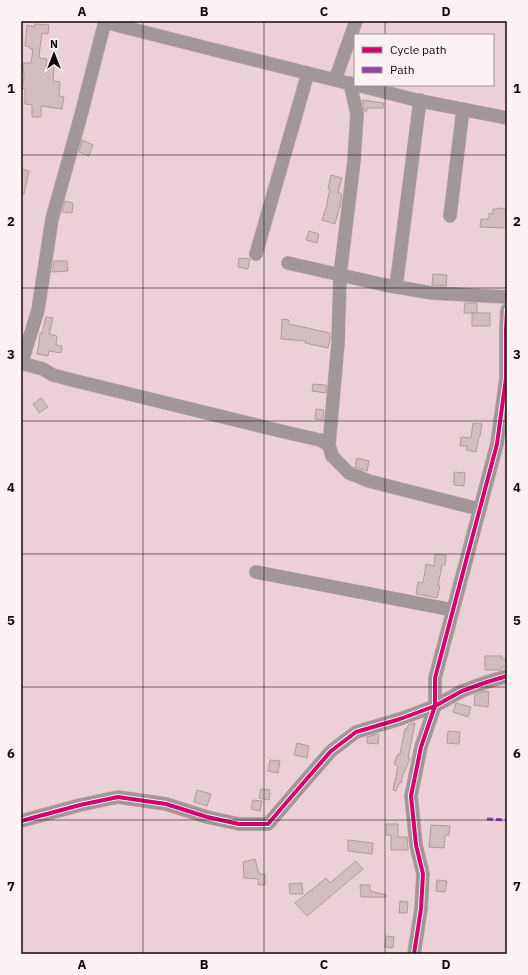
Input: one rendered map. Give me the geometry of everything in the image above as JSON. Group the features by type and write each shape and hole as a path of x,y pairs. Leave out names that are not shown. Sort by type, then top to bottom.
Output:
{"street":[{"path":"329,444 320,440 72,380 53,375 43,369 21,364 38,310 52,219 81,115 104,21 354,84"},
{"path":"335,80 356,21"},
{"path":"256,254 308,73"},
{"path":"354,86 357,114 354,161 340,275 338,343 329,444 332,456 350,473 369,481 479,509"},
{"path":"362,86 420,100 507,118"},
{"path":"396,287 420,100"},
{"path":"450,216 463,109"},
{"path":"288,263 396,287 432,293 507,297"},
{"path":"414,954 421,909 423,874 416,845 411,796 421,747 435,706 435,678 497,444 506,378 507,310"},
{"path":"256,572 453,610"},
{"path":"21,821 80,805 118,797 166,804 207,817 239,824 268,824 332,751 356,732 400,719 435,706 462,691 507,676"}],"building":[{"path":"35,24 49,25 48,34 42,33 39,56 40,58 47,59 46,66 54,66 53,81 60,82 59,96 64,97 62,109 41,106 41,117 32,117 32,105 25,104 25,89 22,88 24,77 23,63 31,63 33,49 25,46 27,25 34,27"},
{"path":"362,100 384,103 383,108 367,108 367,111 364,111"},
{"path":"82,140 93,145 89,156 79,152"},
{"path":"21,169 29,171 24,194 21,194"},
{"path":"331,175 342,178 338,192 342,194 335,224 322,220 328,202 330,189 328,189"},
{"path":"65,201 73,203 72,213 62,212"},
{"path":"493,209 507,209 507,228 480,227 481,219 489,219 489,213 493,214"},
{"path":"309,231 319,234 317,243 306,240"},
{"path":"239,258 250,259 248,269 238,267"},
{"path":"54,261 67,261 68,271 52,272"},
{"path":"433,274 447,275 446,286 432,285"},
{"path":"465,303 477,303 477,313 490,313 490,326 472,326 472,313 464,313"},
{"path":"46,317 53,318 49,334 57,336 56,345 62,346 61,353 49,351 48,356 37,354 40,333 42,333"},
{"path":"282,319 289,320 289,324 330,333 328,348 305,343 306,341 281,339"},
{"path":"313,384 326,385 326,393 312,391"},
{"path":"41,398 48,407 39,413 33,404"},
{"path":"316,409 324,410 323,420 315,419"},
{"path":"473,423 482,424 476,452 466,450 467,446 460,446 461,437 471,438"},
{"path":"357,458 369,461 367,471 355,467"},
{"path":"454,472 465,473 464,486 454,485"},
{"path":"435,554 446,555 445,565 442,565 437,598 416,594 418,582 423,583 426,564 434,566"},
{"path":"485,656 502,656 502,659 507,659 507,667 502,667 501,670 485,670"},
{"path":"485,691 489,692 488,707 474,705 475,695"},
{"path":"456,703 471,707 468,717 453,712"},
{"path":"415,723 408,758 410,759 401,783 400,782 396,791 393,790 398,766 394,764 398,754 400,754 405,729 407,729 408,725"},
{"path":"448,731 460,732 459,744 447,743"},
{"path":"376,734 379,735 378,744 367,743 367,737"},
{"path":"297,743 309,746 307,758 294,755"},
{"path":"270,760 280,761 278,773 268,771"},
{"path":"261,789 270,790 269,800 259,798"},
{"path":"197,790 211,794 207,806 194,802"},
{"path":"253,800 262,801 260,811 251,809"},
{"path":"386,824 398,824 398,837 407,837 408,850 391,850 391,835 386,835"},
{"path":"431,825 450,826 449,835 445,836 444,848 429,847"},
{"path":"348,840 373,843 372,854 348,851"},
{"path":"255,859 259,874 265,874 265,885 258,885 258,879 244,878 243,862"},
{"path":"356,861 363,869 307,916 295,903 326,878 330,883"},
{"path":"437,880 447,881 445,892 436,891"},
{"path":"302,883 303,894 290,894 289,884"},
{"path":"360,885 370,885 370,891 386,895 386,897 361,897"},
{"path":"400,901 408,902 407,913 399,913"},
{"path":"386,936 394,937 393,948 385,947"}],"marked path":[{"path":"487,819 507,820"}],"cycle path":[{"path":"414,954 421,909 423,874 416,845 411,796 421,747 435,706 435,678 497,444 506,378 507,310"},
{"path":"21,821 80,805 118,797 166,804 207,817 239,824 268,824 331,751 356,732 400,719 435,706 462,691 507,676"}]}
